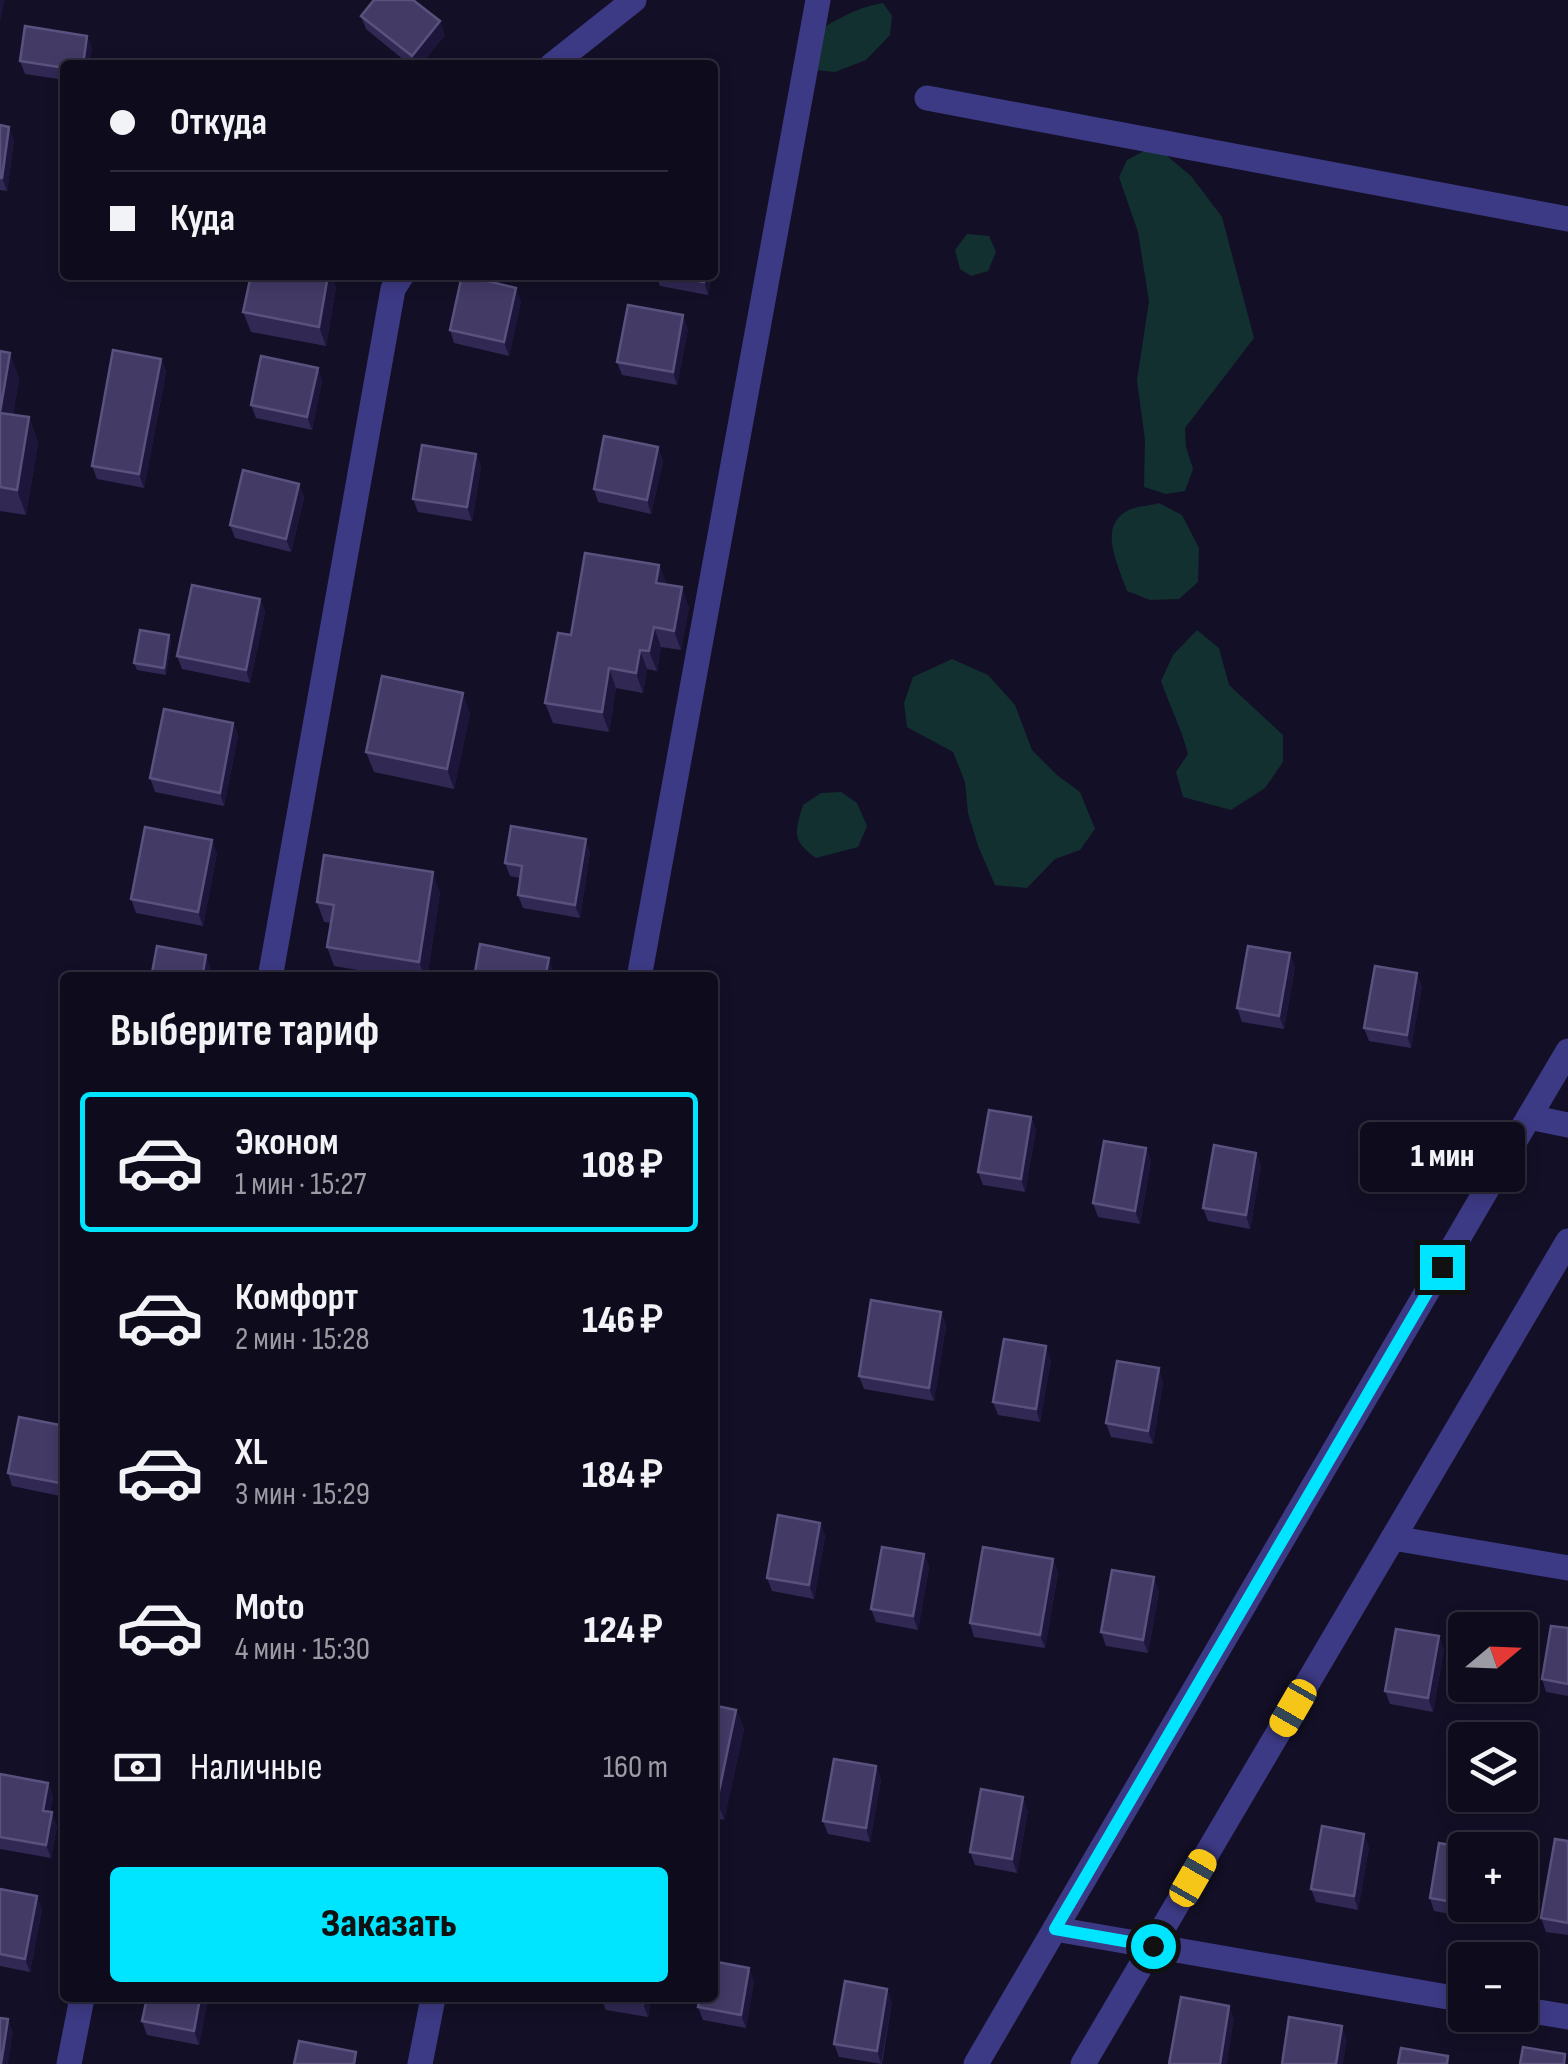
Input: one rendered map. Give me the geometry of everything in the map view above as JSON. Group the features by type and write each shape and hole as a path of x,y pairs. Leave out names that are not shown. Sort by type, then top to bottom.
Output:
{"street":[{"path":"558,60 634,0"},
{"path":"640,972 818,0"},
{"path":"927,98 1568,219"},
{"path":"271,972 394,289 399,280"},
{"path":"976,2064 1568,1051"},
{"path":"1528,1118 1568,1125"},
{"path":"1083,2064 1568,1241"},
{"path":"1393,1538 1568,1568"},
{"path":"1055,1929 1448,1997"},
{"path":"69,2064 81,2002"},
{"path":"420,2064 432,2002"},
{"path":"1538,2012 1568,2017"}],"green space":[{"path":"883,3 892,16 890,35 866,60 835,72 814,70 806,40 843,17"},
{"path":"1160,150 1191,176 1222,217 1254,338 1185,428 1193,469 1185,491 1166,494 1144,487 1145,440 1137,380 1149,301 1138,232 1119,177 1127,160 1144,151"},
{"path":"967,234 989,236 996,252 988,271 971,276 960,269 955,250"},
{"path":"1159,503 1182,515 1199,548 1198,582 1179,599 1150,600 1127,591 1113,548 1113,527 1118,518 1131,509"},
{"path":"1197,630 1219,648 1229,685 1283,735 1283,762 1265,788 1231,810 1183,797 1176,772 1188,754 1161,681 1173,655"},
{"path":"952,659 988,675 1015,705 1032,750 1080,792 1095,829 1080,850 1055,859 1027,888 995,885 978,846 968,813 965,782 953,752 907,727 904,703 913,677"},
{"path":"841,792 857,803 867,826 858,847 816,858 802,846 797,835 803,805 821,793"}],"building":[{"path":"374,0 413,0 440,21 412,56 361,16"},
{"path":"25,26 87,36 84,60 60,60 60,67 20,61"},
{"path":"0,125 9,127 2,178 0,178"},
{"path":"250,280 327,280 319,327 243,312"},
{"path":"461,280 483,280 516,288 504,342 450,330"},
{"path":"628,305 683,315 673,372 617,362"},
{"path":"113,350 161,359 139,474 92,466"},
{"path":"0,351 10,353 0,412"},
{"path":"261,356 318,368 307,417 251,405"},
{"path":"0,413 29,417 17,490 0,487"},
{"path":"604,436 658,447 647,500 594,489"},
{"path":"422,445 476,454 467,507 413,499"},
{"path":"243,470 299,484 286,539 230,525"},
{"path":"585,553 659,565 656,583 682,587 674,631 654,627 649,651 640,650 636,673 609,668 602,712 545,703 558,633 571,635"},
{"path":"192,585 260,599 246,670 177,656"},
{"path":"140,630 169,635 164,668 134,663"},
{"path":"382,676 463,693 447,769 366,752"},
{"path":"164,709 233,723 220,793 150,778"},
{"path":"511,826 586,839 575,905 518,895 522,866 505,863"},
{"path":"145,827 212,840 198,912 131,899"},
{"path":"324,855 433,872 419,962 327,947 334,905 317,902"},
{"path":"480,944 549,958 546,972 475,972"},
{"path":"157,946 206,955 203,972 152,972"},
{"path":"1248,946 1290,953 1279,1016 1237,1008"},
{"path":"1375,966 1417,973 1407,1035 1364,1028"},
{"path":"989,1110 1031,1117 1021,1179 978,1172"},
{"path":"1104,1141 1146,1148 1135,1211 1093,1203"},
{"path":"1214,1145 1256,1153 1246,1215 1203,1208"},
{"path":"871,1300 941,1312 929,1388 859,1376"},
{"path":"1004,1339 1046,1346 1036,1409 993,1402"},
{"path":"1117,1361 1159,1368 1148,1431 1106,1423"},
{"path":"19,1417 60,1425 60,1483 8,1473"},
{"path":"778,1515 820,1523 809,1585 767,1578"},
{"path":"882,1547 924,1554 913,1616 871,1609"},
{"path":"983,1547 1053,1559 1040,1635 970,1623"},
{"path":"1112,1570 1154,1577 1143,1640 1101,1632"},
{"path":"1551,1626 1568,1628 1568,1684 1542,1679"},
{"path":"1396,1629 1439,1636 1428,1698 1385,1691"},
{"path":"718,1706 736,1710 718,1796"},
{"path":"834,1759 876,1766 866,1828 823,1821"},
{"path":"0,1774 48,1783 43,1811 52,1812 46,1845 0,1837"},
{"path":"981,1789 1023,1797 1012,1859 970,1852"},
{"path":"1322,1826 1364,1834 1354,1896 1311,1889"},
{"path":"1555,1839 1568,1841 1568,1923 1541,1918"},
{"path":"1439,1843 1448,1845 1448,1901 1430,1898"},
{"path":"0,1889 37,1896 25,1959 0,1954"},
{"path":"718,1962 749,1968 741,2015 698,2007 699,2002 718,2002"},
{"path":"845,1981 887,1989 877,2051 834,2044"},
{"path":"1181,1997 1229,2006 1220,2064 1169,2064"},
{"path":"146,2002 199,2002 194,2031 142,2021"},
{"path":"1289,2017 1342,2026 1336,2064 1282,2064"},
{"path":"0,2018 8,2019 1,2064 0,2064"},
{"path":"299,2041 356,2052 354,2064 294,2064"},
{"path":"1523,2047 1565,2054 1564,2064 1520,2064"},
{"path":"1401,2048 1448,2056 1447,2064 1398,2064"}],"route":[{"path":"1153,1946 1055,1929 1442,1267"}]}
